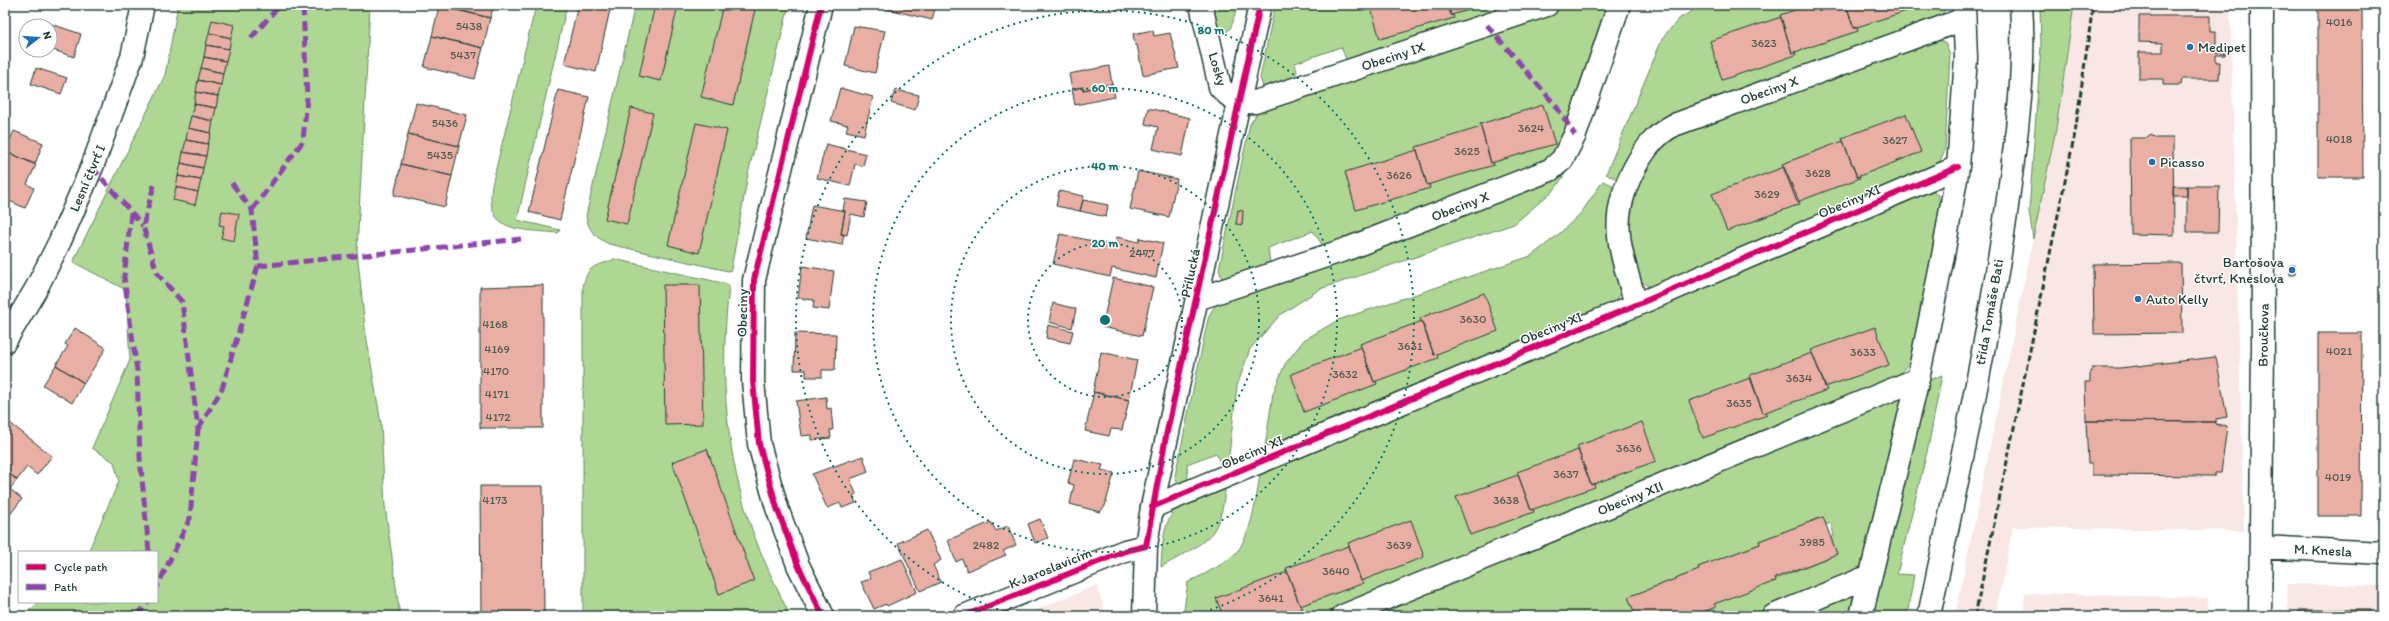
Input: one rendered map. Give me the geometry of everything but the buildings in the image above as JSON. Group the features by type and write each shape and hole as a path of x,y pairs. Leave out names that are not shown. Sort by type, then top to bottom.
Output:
{"street":[{"name":"Lesní čtvrť I","path":"5,341 60,241 92,167 132,57 143,5"},
{"name":"Obeciny","path":"821,5 754,280 753,381 759,444 777,508 798,565 823,616"},
{"name":"Losky","path":"1201,5 1220,87 1228,96 1239,102"},
{"name":"Přílucká","path":"1144,616 1146,546 1152,507 1260,5"},
{"name":"Obeciny IX","path":"1239,102 1255,102 1547,5"},
{"name":"Obeciny X","path":"1197,299 1347,249 1550,170 1562,160 1575,135 1619,5"},
{"name":"třída Tomáše Bati","path":"1929,616 1997,274 2018,120 2022,55 2021,5"},
{"name":"Broučkova","path":"2260,616 2262,5"},
{"name":"Obeciny X","path":"1636,305 1620,244 1618,211 1624,187 1642,154 1656,137 1674,125 1964,12"},
{"path":"1861,616 1918,379 1943,256 1958,167 1966,58 1964,12"},
{"name":"Obeciny XI","path":"1152,507 1636,305 1958,167"},
{"name":"Obeciny XII","path":"1343,616 1918,379"},
{"name":"K Jaroslavicím","path":"964,616 1125,551 1146,546"},
{"name":"M. Knesla","path":"2261,547 2384,553"},
{"path":"1773,616 1870,576"}],"shaded area":[{"path":"2074,5 2230,5 2244,531 2013,527 1995,616 1955,616 2056,129"},
{"path":"2287,584 2384,586 2384,616 2288,616"},
{"path":"1097,585 1106,616 1021,616"},
{"path":"2025,593 2208,598 2208,616 2023,616"}],"green space":[{"path":"178,5 370,5 357,250 365,328 381,424 385,506 400,616 21,616 39,603 158,603 158,551 88,551 119,481 114,462 92,448 130,360 126,290 73,262 165,75"},
{"path":"536,5 567,5 517,220 560,230 558,233 531,231 508,226 500,221 494,213 491,201 492,185"},
{"path":"635,5 789,5 748,174 731,270 728,271 609,244 593,233 587,221 586,216"},
{"path":"1208,5 1237,5 1234,20 1230,29 1222,33 1217,32"},
{"path":"1275,5 1528,5 1350,62 1346,59 1341,47 1295,63 1297,72 1292,80 1264,89 1260,78"},
{"path":"1564,5 1607,5 1609,10 1563,145 1537,170 1323,246 1313,231 1268,248 1270,263 1222,279 1219,269 1250,124 1258,112 1278,102"},
{"path":"1703,5 1948,5 1941,16 1679,117 1620,180 1606,174 1663,37 1680,18"},
{"path":"2040,5 2074,5 2056,129 2033,239 2029,211 2041,46"},
{"path":"1935,37 1945,43 1950,54 1945,150 1939,163 1650,287 1640,281 1630,252 1627,195 1660,141"},
{"path":"1570,166 1555,189 1514,224 1320,289 1280,315 1250,349 1237,386 1228,463 1220,463 1216,453 1187,464 1188,480 1179,486 1175,476 1208,319 1212,310 1221,300"},
{"path":"1603,181 1617,187 1622,292 1614,304 1264,453 1273,393 1285,364 1304,340 1338,320 1531,256 1558,235 1581,213"},
{"path":"1929,189 1938,195 1941,207 1915,345 1909,363 1896,378 1322,616 1183,616 1188,582 1225,562 1232,557 1241,546 1252,518 1261,468"},
{"path":"614,259 727,284 729,287 726,317 725,375 729,433 734,461 740,490 752,531 790,616 583,616 583,287 585,279 591,269"},
{"path":"1942,375 1928,448 1897,574 1914,575 1907,616 1692,616 1716,607 1714,604 1837,554 1831,538 1834,536 1831,523 1826,525 1823,517 1759,541 1760,544 1698,567 1699,570 1628,597 1636,616 1365,616"},
{"path":"1226,483 1221,513 1214,530 1204,541 1190,551 1161,567 1162,546 1165,531 1169,519 1175,511 1183,504"}],"railway":[{"path":"1975,616 2075,133 2093,5"}],"marked path":[{"path":"251,38 280,5"},
{"path":"252,210 303,141 307,98 303,5"},
{"path":"1487,25 1556,106 1575,135"},
{"path":"92,167 143,226"},
{"path":"198,429 222,389 258,266 252,210 231,182"},
{"path":"154,185 143,226 157,273 182,302 198,429 190,518 158,585"},
{"path":"131,213 124,277 137,371 140,458 149,551"},
{"path":"258,266 521,239"},
{"path":"137,616 147,603"}],"cycle path":[{"path":"821,5 754,280 753,381 759,444 777,508 798,565 823,616"},
{"path":"964,616 1125,551 1146,546 1166,436 1260,5"},
{"path":"1152,507 1636,305 1958,167"}],"place":[{"name":"Medipet","path":"2190,47"},
{"name":"Picasso","path":"2152,162"},
{"name":"Bartošova čtvrť, Kneslova","path":"2292,270"},
{"name":"Auto Kelly","path":"2138,299"}]}
